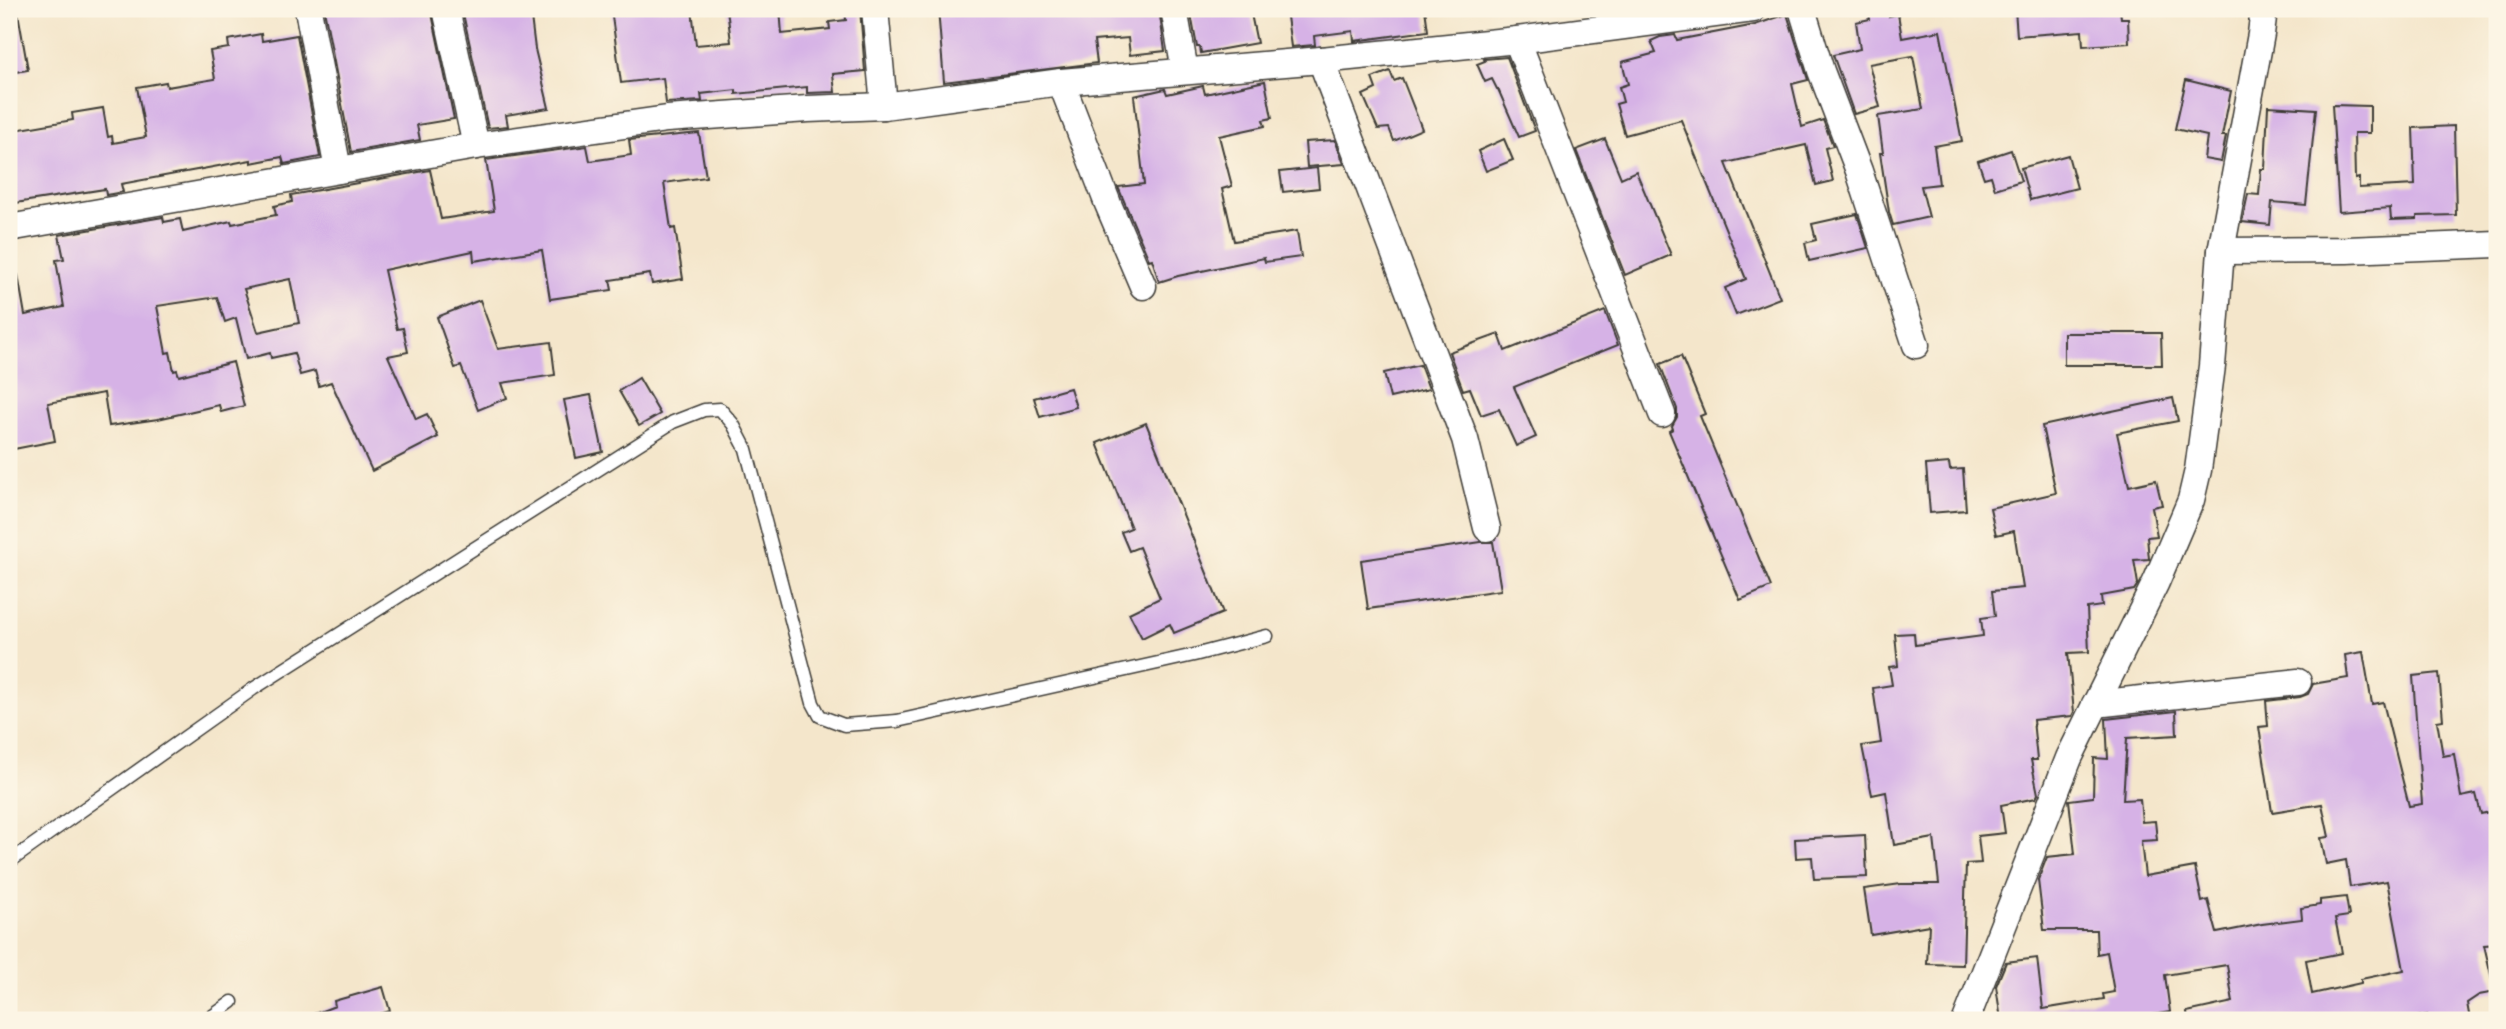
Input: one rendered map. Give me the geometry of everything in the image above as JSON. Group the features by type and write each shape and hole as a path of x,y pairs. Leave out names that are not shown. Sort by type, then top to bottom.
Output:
{"street":[{"path":"308,9 338,170"},
{"path":"446,9 476,146"},
{"path":"875,9 884,106"},
{"path":"1174,9 1185,71"},
{"path":"9,228 476,146 667,119 884,106 1061,82 1517,40 1753,9"},
{"path":"1802,9 1916,345"},
{"path":"1966,1020 2069,758 2155,583 2191,500 2198,470 2212,366 2221,251 2262,34 2264,9"},
{"path":"1517,40 1662,414"},
{"path":"1321,60 1465,439 1487,528"},
{"path":"1061,82 1108,204 1143,285"},
{"path":"2221,251 2347,250 2497,244"},
{"path":"2095,704 2298,682"}],"lane":[{"path":"9,862 253,689 673,422 704,410 720,409 733,424 746,449 813,703 820,716 844,725 897,721 1194,655 1267,636"},
{"path":"207,1020 232,1002"}],"building":[{"path":"324,9 431,9 454,119 417,125 420,140 351,152"},
{"path":"462,9 530,9 535,49 549,108 506,115 508,126 488,128"},
{"path":"611,9 692,9 696,45 731,42 727,9 780,9 782,34 830,29 829,22 846,20 845,9 860,9 865,71 833,74 835,92 807,93 807,87 736,94 736,90 701,94 702,101 666,103 663,78 621,83"},
{"path":"938,9 1159,9 1165,51 1130,55 1128,38 1094,41 1097,63 944,82"},
{"path":"1190,9 1250,9 1257,43 1201,53 1200,47 1197,47"},
{"path":"1286,9 1425,9 1428,31 1354,41 1353,31 1314,36 1315,45 1291,47"},
{"path":"1868,9 1888,9 1889,16 1898,14 1902,38 1940,31 1962,141 1934,146 1939,184 1921,186 1929,217 1893,225 1880,153 1883,153 1878,116 1923,109 1913,56 1869,64 1880,107 1854,114 1833,55 1860,49 1856,22 1870,19"},
{"path":"2015,9 2120,9 2121,18 2128,18 2129,43 2083,46 2082,31 2017,36"},
{"path":"18,13 28,70 9,73 9,14"},
{"path":"1787,14 1808,80 1792,84 1802,127 1823,120 1833,146 1825,148 1833,181 1816,185 1806,145 1726,163 1780,298 1736,315 1725,288 1746,279 1681,120 1625,135 1616,104 1623,102 1619,87 1628,84 1622,62 1656,53 1651,41 1660,37 1675,35 1677,40 1755,25"},
{"path":"261,34 262,41 297,35 320,157 284,164 282,157 251,163 251,160 121,184 123,192 106,195 105,189 9,204 9,178 15,177 9,131 73,120 72,113 103,108 108,137 112,136 113,143 146,137 137,87 166,82 167,87 215,79 210,51 229,48 228,40"},
{"path":"1507,57 1535,131 1519,137 1498,89 1492,79 1485,82 1477,64 1485,61 1484,59"},
{"path":"1390,71 1394,81 1402,78 1422,129 1394,141 1389,128 1378,129 1363,95 1376,89 1372,78"},
{"path":"2186,80 2231,91 2222,136 2226,136 2221,162 2204,159 2207,136 2175,129"},
{"path":"1265,81 1272,118 1263,120 1265,126 1219,136 1232,186 1222,189 1234,241 1297,231 1301,257 1265,262 1264,258 1159,282 1152,259 1149,260 1118,187 1144,184 1134,96 1165,89 1167,94 1203,86 1205,94"},
{"path":"2332,105 2370,106 2370,133 2354,133 2355,179 2359,178 2359,188 2415,185 2413,128 2454,126 2456,215 2391,220 2390,208 2339,212"},
{"path":"2268,106 2316,109 2306,205 2272,202 2270,225 2242,222 2248,194 2259,195 2261,169 2265,169"},
{"path":"699,133 706,177 664,183 683,279 652,284 650,274 610,280 612,290 550,299 542,250 474,261 473,251 384,270 397,329 403,328 408,352 388,356 416,419 427,414 438,437 372,471 331,382 319,386 315,371 300,375 294,353 271,358 270,353 246,359 236,318 225,322 217,297 157,306 166,353 170,352 174,371 177,370 179,376 233,362 244,406 221,412 219,405 158,419 109,426 104,393 48,403 55,441 9,450 9,276 18,275 25,315 64,307 56,260 64,259 59,235 163,217 164,222 180,219 183,232 231,221 232,224 276,215 274,206 292,202 291,195 430,170 441,219 494,211 486,160 587,146 590,161 631,155 629,140","holes":["290,279 299,323 258,332 244,289"]},
{"path":"1504,139 1513,160 1486,171 1478,151"},
{"path":"1605,139 1621,178 1636,171 1671,255 1625,275 1576,150"},
{"path":"1335,140 1344,164 1307,167 1305,142"},
{"path":"2011,150 2021,181 1995,189 1991,176 1984,178 1978,161"},
{"path":"2068,155 2077,188 2030,200 2021,168"},
{"path":"1317,168 1319,188 1283,192 1280,172"},
{"path":"1857,214 1868,248 1809,261 1805,243 1816,240 1812,224"},
{"path":"480,300 498,349 551,342 555,375 502,383 507,398 478,410 461,366 455,368 437,317"},
{"path":"1605,311 1618,345 1514,387 1536,437 1516,446 1499,409 1481,415 1470,388 1463,390 1449,352 1499,334 1505,351"},
{"path":"2064,333 2161,333 2162,365 2064,365"},
{"path":"1681,356 1705,414 1700,416 1771,587 1740,600 1669,431 1673,429 1677,409 1660,364"},
{"path":"1420,365 1429,389 1390,398 1384,373"},
{"path":"639,378 660,414 639,426 619,391"},
{"path":"1070,388 1076,407 1040,417 1034,398"},
{"path":"591,395 603,452 576,458 564,400"},
{"path":"2173,398 2178,421 2117,433 2129,486 2156,480 2162,505 2152,507 2157,536 2147,537 2149,559 2134,560 2138,584 2134,590 2101,596 2102,606 2087,608 2089,652 2068,653 2074,712 2072,716 2033,720 2037,760 2031,760 2038,794 2036,798 2001,805 2005,833 1978,836 1981,863 1966,864 1963,965 1927,964 1929,925 1871,935 1864,889 1901,884 1939,884 1934,838 1894,845 1886,792 1872,795 1862,746 1881,743 1873,688 1892,685 1889,667 1898,666 1895,634 1914,633 1915,645 1983,636 1981,618 1995,616 1992,591 2023,588 2014,531 1996,535 1990,508 2056,493 2042,426"},
{"path":"1146,423 1223,613 1174,633 1170,624 1142,638 1129,613 1160,598 1139,547 1129,551 1121,532 1131,528 1097,443"},
{"path":"1949,463 1950,470 1963,469 1966,510 1930,513 1926,465"},
{"path":"1493,542 1501,590 1368,609 1361,560"},
{"path":"2363,652 2372,704 2383,702 2409,806 2422,804 2413,676 2439,673 2443,720 2437,721 2443,756 2454,754 2461,797 2476,794 2481,814 2497,810 2497,944 2484,945 2495,992 2479,995 2467,1003 2470,1020 2428,1020 2427,1015 2403,1020 2188,1020 2187,1012 2233,1002 2227,965 2165,975 2170,1012 2124,1020 2001,1020 1996,986 2006,962 2037,958 2043,1009 2104,999 2103,994 2114,992 2107,952 2097,954 2096,930 2044,930 2038,880 2047,857 2075,854 2069,800 2093,797 2094,758 2108,759 2106,719 2176,711 2177,735 2127,738 2123,800 2140,799 2142,822 2155,821 2157,840 2141,841 2145,876 2195,867 2202,902 2208,900 2217,933 2302,919 2301,908 2320,905 2320,900 2346,897 2349,916 2335,918 2342,953 2306,960 2312,994 2361,983 2361,979 2404,970 2387,881 2350,887 2346,860 2326,864 2321,838 2329,837 2322,804 2272,812 2259,727 2268,726 2266,701 2300,697 2308,694 2313,684 2348,678 2345,655"},
{"path":"1865,835 1867,877 1814,879 1812,857 1796,858 1795,839"},
{"path":"383,987 390,1011 359,1020 303,1018 335,1006 334,1001"}]}
